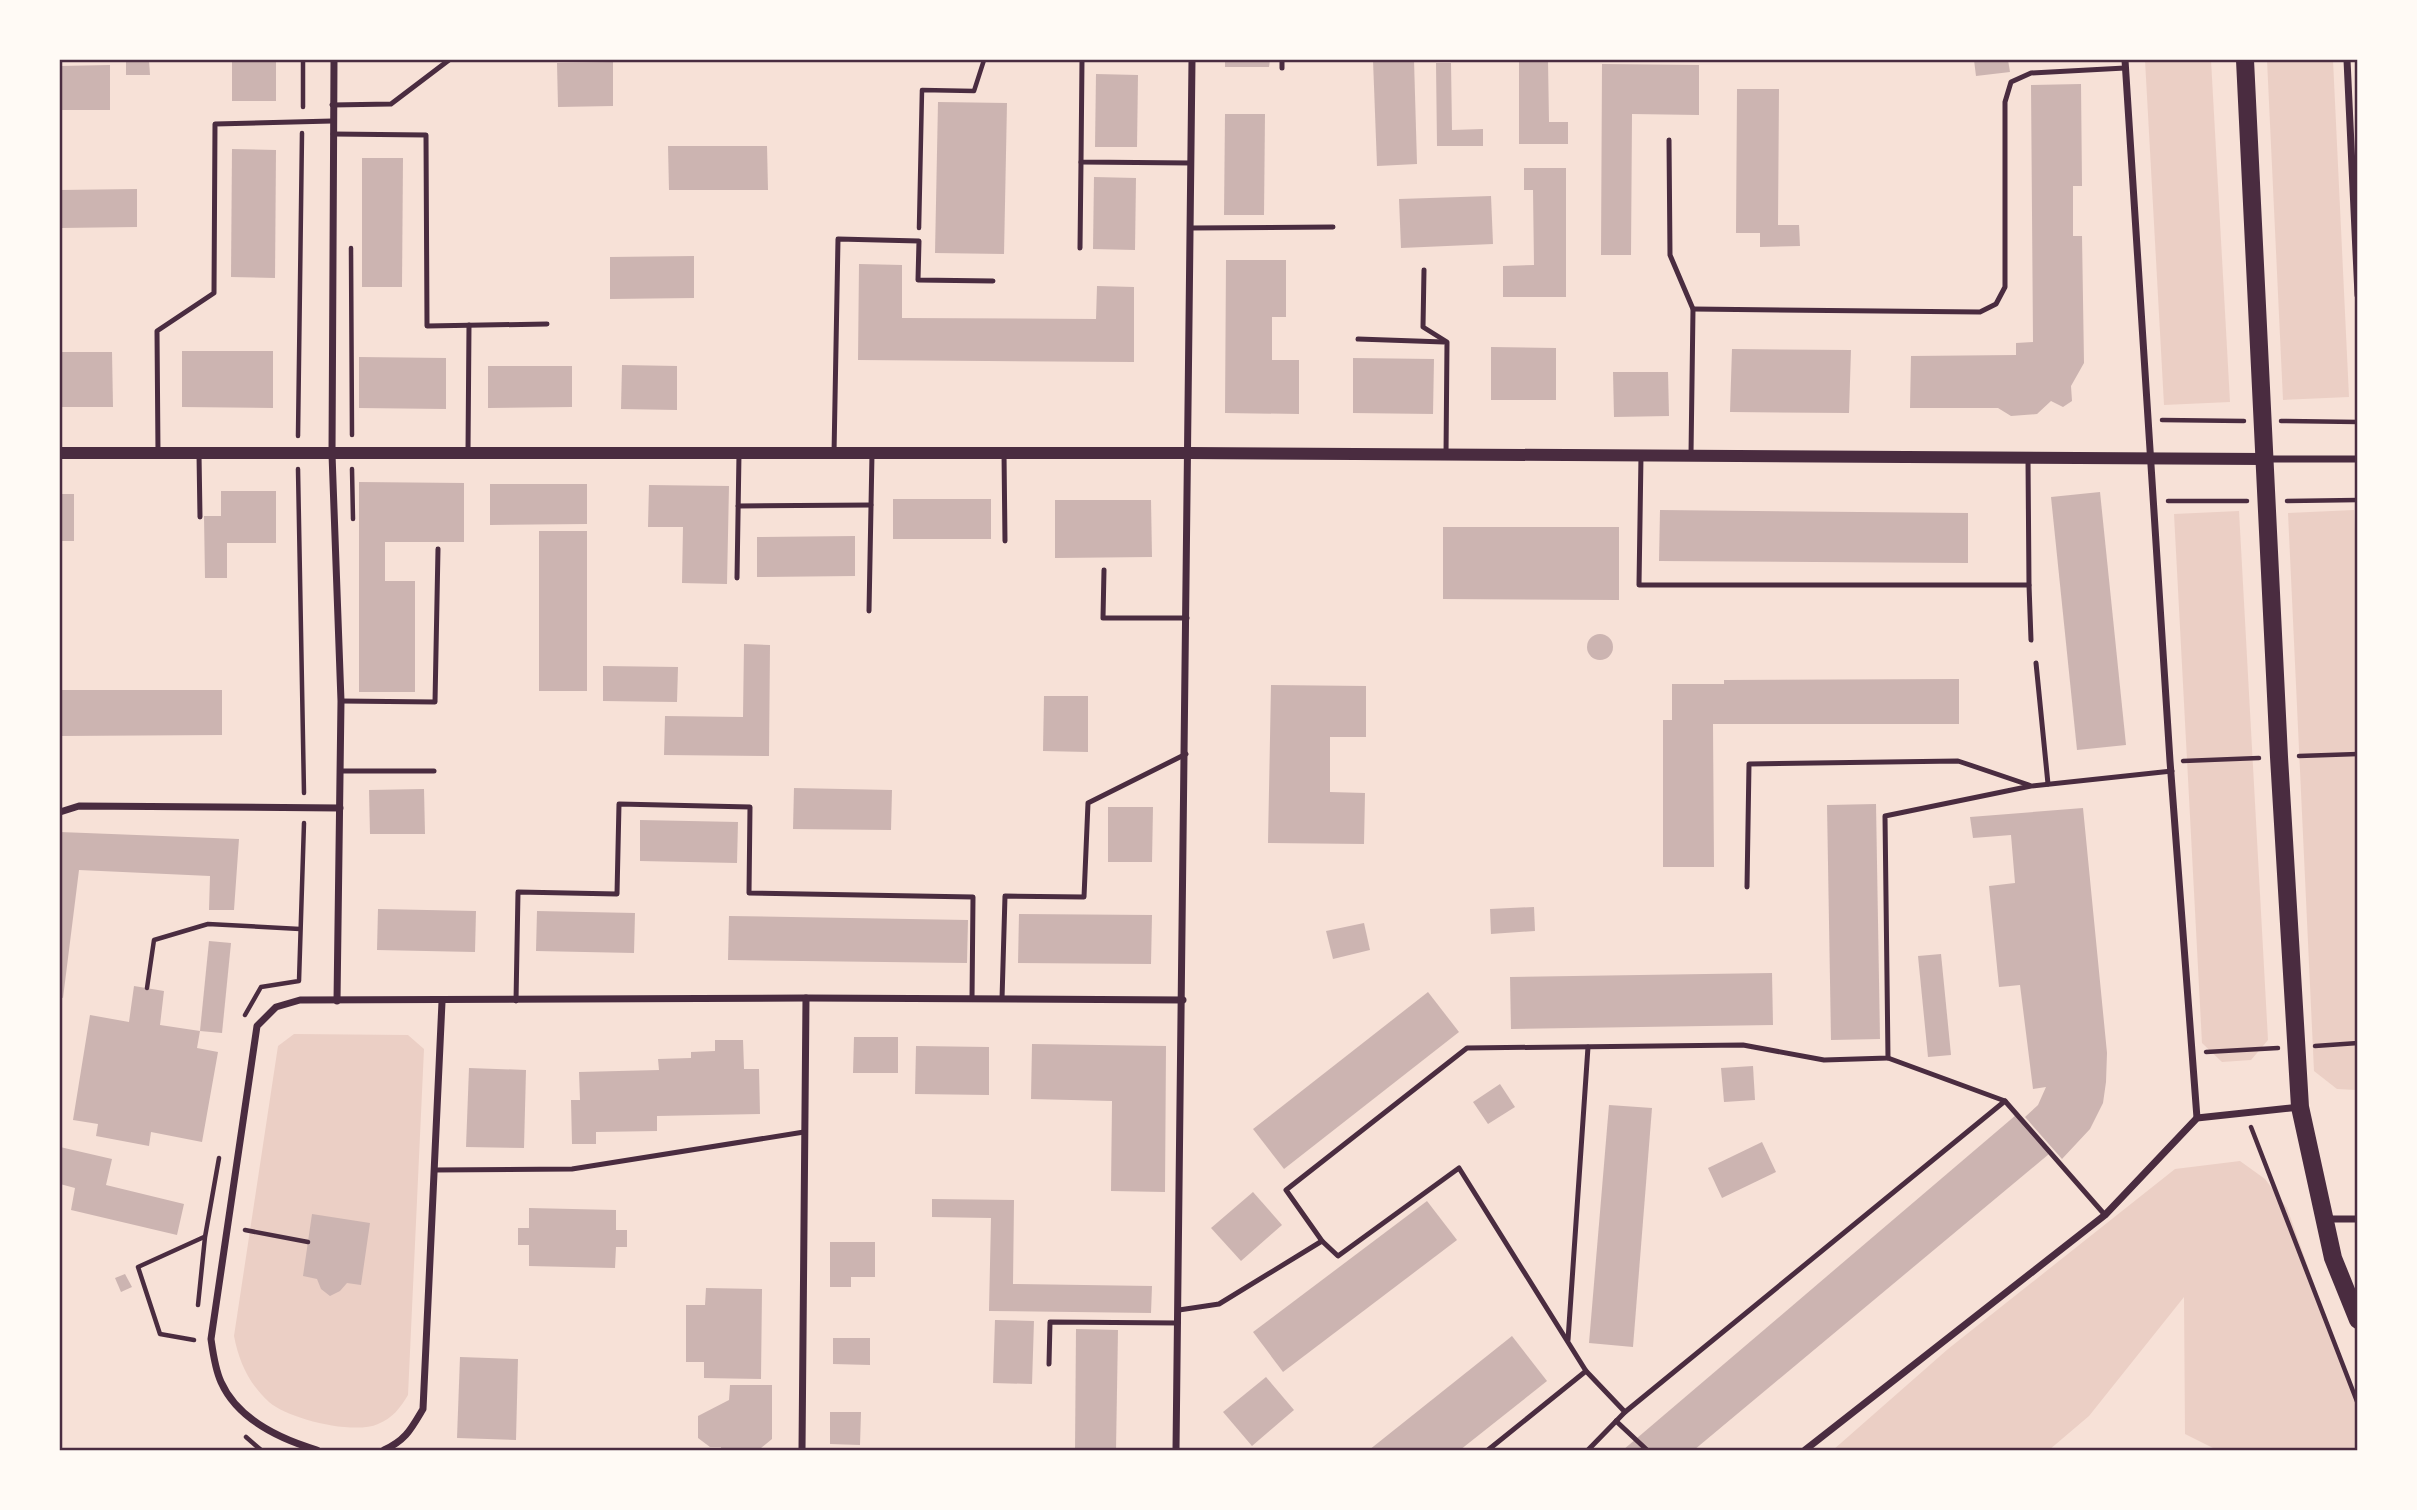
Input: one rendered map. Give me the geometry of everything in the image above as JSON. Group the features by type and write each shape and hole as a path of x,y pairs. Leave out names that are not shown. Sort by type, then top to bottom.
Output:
{"main road":[{"path":"2245,60 2300,1107 2333,1258 2357,1320"}],"street":[{"path":"334,60 332,454 341,701 337,1001"},
{"path":"1176,1451 1192,60"},
{"path":"2347,60 2357,295"},
{"path":"2125,64 2147,420 2197,1118"},
{"path":"60,453 1189,453 2357,459"},
{"path":"60,812 79,806 340,808"},
{"path":"802,1451 806,998"},
{"path":"317,1451 285,1441 253,1421 221,1383 214,1362 211,1339 257,1026 276,1007 300,1000 1183,1000"},
{"path":"384,1451 409,1434 423,1409 442,1002"},
{"path":"1805,1451 2105,1215 2197,1118 2300,1107"},
{"path":"2324,1219 2357,1219"}],"lane":[{"path":"332,105 391,104 449,60"},
{"path":"1080,248 1082,60"},
{"path":"1282,60 1282,68"},
{"path":"1693,309 1980,312 1996,304 2005,287 2005,102 2011,82 2031,73 2125,64"},
{"path":"158,454 157,331 214,293 215,124 332,121"},
{"path":"333,134 426,135 427,326 547,324"},
{"path":"1669,140 1670,255 1693,309 1690,457"},
{"path":"1081,162 1191,163"},
{"path":"1191,228 1333,228"},
{"path":"834,454 838,239 919,241 918,280 993,281"},
{"path":"1424,270 1423,327 1447,342"},
{"path":"468,454 469,326"},
{"path":"1358,339 1447,342"},
{"path":"1446,455 1447,342"},
{"path":"1004,453 1005,541"},
{"path":"199,454 200,517"},
{"path":"737,578 739,454"},
{"path":"869,611 872,454"},
{"path":"1641,456 1639,584 2029,585"},
{"path":"2028,458 2031,639"},
{"path":"738,506 871,505"},
{"path":"341,701 435,702 438,549"},
{"path":"1104,570 1103,618 1187,618"},
{"path":"2036,663 2048,784"},
{"path":"1002,999 1005,896 1084,897 1088,803 1186,754"},
{"path":"1747,887 1749,764 1958,761 2032,786"},
{"path":"340,771 434,771"},
{"path":"1888,1058 1885,816 2032,786 2172,771"},
{"path":"516,1001 517,892 617,894 619,804 750,807 748,893 973,897 972,999"},
{"path":"1625,1412 1586,1371 1459,1168 1338,1256 1322,1241 1286,1191 1467,1048 1743,1045 1824,1060 1888,1058 2005,1101 2105,1215"},
{"path":"1568,1342 1588,1047"},
{"path":"1588,1451 1625,1412 2005,1101"},
{"path":"434,1170 572,1168 804,1132"},
{"path":"1179,1310 1219,1304 1322,1241"},
{"path":"1049,1364 1050,1322 1178,1323"},
{"path":"1488,1451 1586,1371"},
{"path":"1616,1422 1647,1451"}],"path":[{"path":"299,981 304,808 298,454 303,60"},
{"path":"919,241 922,90 974,91 984,60"},
{"path":"351,246 353,523"},
{"path":"2147,420 2197,421"},
{"path":"2319,422 2357,422"},
{"path":"2323,501 2357,500"},
{"path":"2153,501 2201,501"},
{"path":"147,988 154,940 208,924 300,929"},
{"path":"2192,1052 2357,1043"},
{"path":"2246,1113 2357,1404"},
{"path":"245,1230 308,1242"},
{"path":"194,1340 160,1334 138,1267 205,1237"}],"shaded area":[{"path":"2145,60 2211,60 2230,402 2164,405"},
{"path":"2267,60 2333,60 2349,397 2283,400"},
{"path":"2354,510 2358,593 2357,1090 2337,1089 2314,1071 2288,513"},
{"path":"2239,511 2268,1040 2251,1060 2222,1062 2202,1043 2174,514"},
{"path":"294,1034 408,1035 424,1049 408,1395 392,1416 367,1427 338,1426 306,1419 269,1402 250,1380 234,1336 278,1046"},
{"path":"2240,1161 2265,1179 2287,1208 2357,1404 2357,1450 2217,1450 2185,1434 2184,1297 2089,1416 2049,1450 1833,1450 1948,1349 2175,1169"}],"building":[{"path":"126,60 149,60 150,75 126,75"},
{"path":"232,60 276,60 276,101 232,101"},
{"path":"1225,60 1270,60 1269,67 1225,67"},
{"path":"1373,60 1414,60 1417,164 1377,166"},
{"path":"1519,60 1548,60 1549,122 1568,122 1568,144 1519,144"},
{"path":"1974,60 2008,60 2010,72 1976,76"},
{"path":"613,62 613,106 558,107 557,63"},
{"path":"1436,63 1451,63 1452,130 1483,129 1483,146 1437,146"},
{"path":"1602,64 1699,65 1699,115 1632,114 1631,255 1601,255"},
{"path":"110,65 110,110 60,110 60,66"},
{"path":"1096,74 1138,75 1137,147 1095,147"},
{"path":"2081,84 2082,186 2073,186 2073,236 2082,236 2084,363 2071,386 2072,401 2063,407 2051,401 2037,414 2011,416 1998,408 1910,408 1911,356 2016,355 2016,343 2033,342 2031,85"},
{"path":"1737,89 1779,89 1778,225 1799,225 1800,246 1760,247 1760,233 1736,233"},
{"path":"938,102 1007,103 1004,254 935,253"},
{"path":"1225,114 1265,114 1264,215 1224,215"},
{"path":"668,146 767,146 768,190 669,190"},
{"path":"232,149 276,150 275,278 231,277"},
{"path":"362,158 403,158 402,287 362,287"},
{"path":"1524,168 1566,168 1566,297 1503,297 1503,266 1534,265 1533,190 1524,190"},
{"path":"1094,177 1136,178 1135,250 1093,249"},
{"path":"137,189 137,227 60,228 60,190"},
{"path":"1491,196 1493,244 1401,248 1399,199"},
{"path":"694,256 694,298 610,299 610,257"},
{"path":"1226,260 1286,260 1286,317 1272,317 1272,360 1299,360 1299,414 1225,413"},
{"path":"859,264 902,265 902,318 1096,319 1097,286 1134,287 1134,362 858,360"},
{"path":"1491,347 1556,348 1556,400 1491,400"},
{"path":"1732,349 1851,350 1849,413 1730,412"},
{"path":"182,351 273,351 273,408 182,407"},
{"path":"60,352 112,352 113,407 60,407"},
{"path":"359,357 446,358 446,409 359,408"},
{"path":"1353,358 1434,359 1433,414 1353,413"},
{"path":"622,365 677,366 677,410 621,409"},
{"path":"488,366 572,366 572,407 488,408"},
{"path":"1613,372 1668,372 1669,416 1614,417"},
{"path":"359,482 464,483 464,542 385,542 385,581 415,581 415,692 359,692"},
{"path":"490,484 587,484 587,524 490,525"},
{"path":"649,485 729,486 727,584 682,583 683,527 648,527"},
{"path":"221,491 276,491 276,543 227,543 227,578 205,578 204,516 221,516"},
{"path":"2100,492 2126,745 2077,750 2051,497"},
{"path":"60,494 74,494 74,541 60,541"},
{"path":"893,499 991,499 991,539 893,539"},
{"path":"1055,500 1151,500 1152,557 1055,558"},
{"path":"1660,510 1968,513 1968,563 1659,561"},
{"path":"1443,527 1619,527 1619,600 1443,599"},
{"path":"539,531 587,531 587,691 539,691"},
{"path":"855,536 855,576 757,577 757,537"},
{"path":"1600,634 1609,638 1613,647 1609,656 1600,660 1591,656 1587,647 1591,638"},
{"path":"744,644 770,645 769,756 664,755 665,716 743,717"},
{"path":"603,666 678,667 677,702 603,701"},
{"path":"1959,679 1959,724 1713,724 1714,867 1663,867 1663,720 1672,720 1672,684 1724,684 1724,680"},
{"path":"1271,685 1366,686 1366,737 1330,737 1330,792 1365,793 1364,844 1268,843"},
{"path":"60,690 222,690 222,735 60,736"},
{"path":"1044,696 1088,696 1088,752 1043,751"},
{"path":"794,788 892,790 891,830 793,829"},
{"path":"424,789 425,834 370,834 369,790"},
{"path":"1876,804 1880,1039 1831,1040 1827,805"},
{"path":"1108,807 1153,807 1152,862 1108,862"},
{"path":"2083,808 2107,1053 2106,1082 2103,1103 2090,1129 2062,1159 2025,1117 2038,1105 2046,1087 2033,1089 2020,985 1999,987 1989,886 2015,883 2011,835 1973,838 1970,817"},
{"path":"640,820 738,822 737,863 640,861"},
{"path":"60,832 239,839 234,910 209,910 210,876 79,870 63,998 60,997"},
{"path":"1534,907 1535,931 1491,934 1490,909"},
{"path":"378,909 476,911 475,952 377,950"},
{"path":"537,911 635,913 634,953 536,951"},
{"path":"1019,914 1152,915 1151,964 1018,963"},
{"path":"729,916 968,920 967,963 728,960"},
{"path":"1364,923 1370,950 1333,959 1326,931"},
{"path":"209,941 231,943 222,1033 200,1031"},
{"path":"1941,954 1951,1055 1928,1057 1918,956"},
{"path":"1772,973 1773,1025 1511,1029 1510,977"},
{"path":"134,986 164,991 160,1025 200,1031 197,1048 218,1052 202,1142 151,1132 149,1146 96,1136 98,1124 73,1120 90,1015 129,1022"},
{"path":"1428,992 1459,1032 1284,1169 1253,1129"},
{"path":"854,1037 898,1037 898,1073 853,1073"},
{"path":"715,1040 743,1040 744,1069 759,1069 760,1114 657,1116 657,1131 596,1132 596,1144 572,1144 571,1100 580,1100 579,1072 659,1070 658,1059 691,1058 691,1052 715,1051"},
{"path":"1032,1044 1166,1046 1165,1192 1111,1191 1112,1101 1031,1099"},
{"path":"916,1046 989,1047 989,1095 915,1094"},
{"path":"1753,1066 1755,1100 1724,1102 1721,1068"},
{"path":"469,1068 526,1070 524,1148 466,1147"},
{"path":"1500,1084 1515,1107 1488,1124 1473,1102"},
{"path":"1609,1105 1652,1108 1633,1347 1589,1343"},
{"path":"2016,1115 2049,1154 1694,1450 1623,1450"},
{"path":"1762,1142 1776,1172 1722,1198 1708,1168"},
{"path":"60,1147 112,1159 106,1185 184,1204 177,1235 71,1210 75,1188 60,1184"},
{"path":"1253,1192 1282,1225 1241,1261 1211,1228"},
{"path":"932,1199 1014,1200 1013,1284 1152,1286 1151,1313 989,1311 991,1218 932,1217"},
{"path":"1427,1201 1457,1240 1283,1372 1253,1332"},
{"path":"529,1208 616,1210 616,1230 627,1230 627,1247 616,1247 615,1268 529,1266 529,1245 518,1245 518,1228 529,1228"},
{"path":"312,1214 370,1223 361,1285 347,1283 340,1291 330,1296 321,1289 317,1279 303,1276"},
{"path":"830,1242 875,1242 875,1277 851,1277 851,1287 830,1287"},
{"path":"125,1274 132,1287 121,1292 115,1278"},
{"path":"706,1288 762,1289 761,1379 704,1378 704,1362 686,1362 686,1305 705,1305"},
{"path":"995,1320 1034,1321 1032,1384 993,1383"},
{"path":"1076,1329 1118,1330 1116,1450 1075,1450"},
{"path":"1512,1336 1547,1381 1460,1450 1369,1450"},
{"path":"833,1338 870,1338 870,1365 833,1364"},
{"path":"460,1357 518,1359 516,1440 457,1438"},
{"path":"1266,1377 1294,1410 1252,1446 1223,1412"},
{"path":"730,1385 772,1385 772,1439 761,1448 721,1450 721,1447 710,1447 698,1438 698,1416 729,1400"},
{"path":"830,1412 861,1412 860,1445 830,1444"}]}
